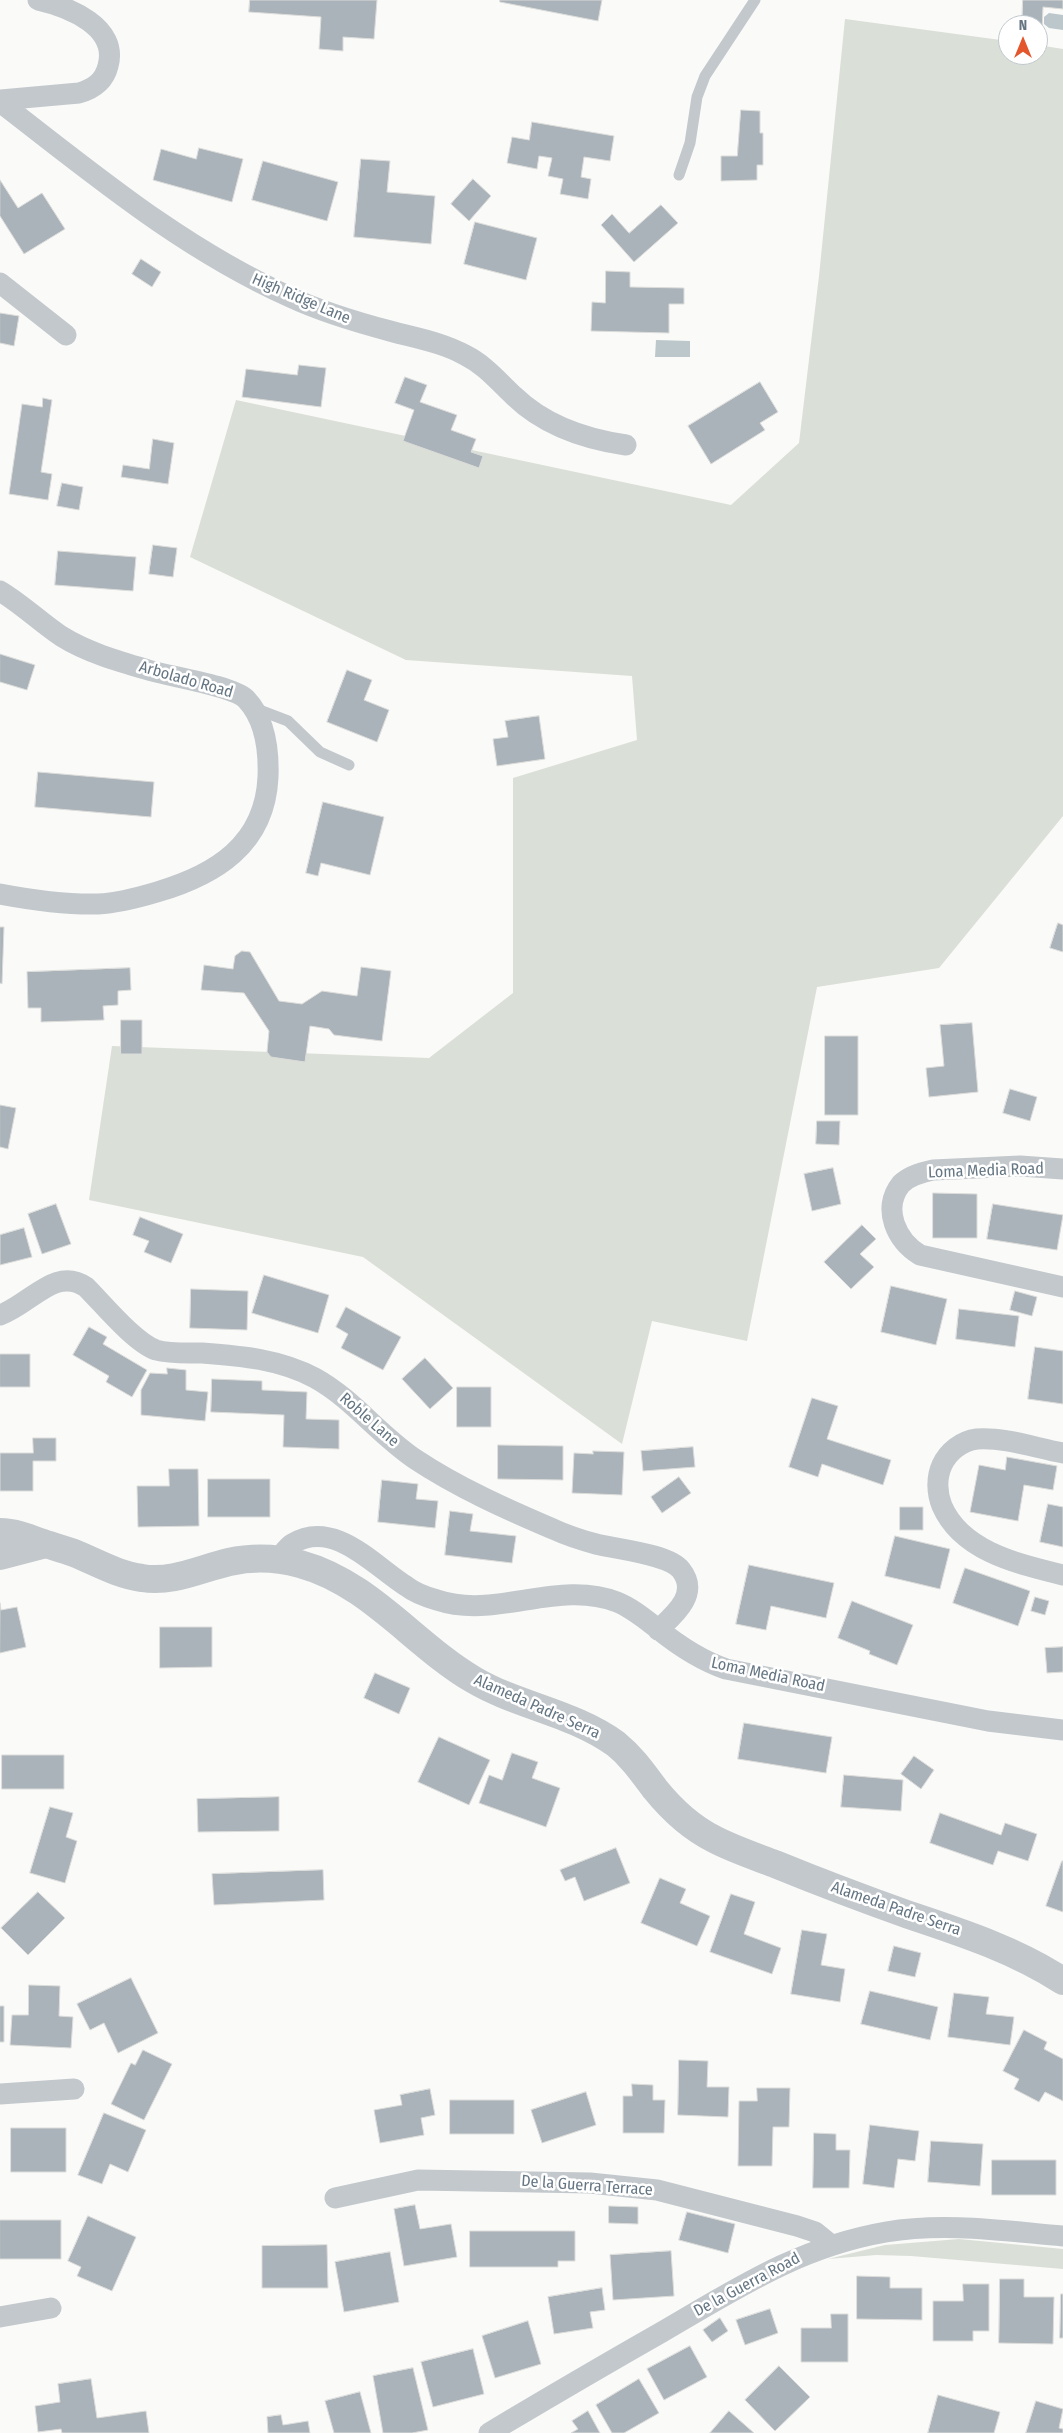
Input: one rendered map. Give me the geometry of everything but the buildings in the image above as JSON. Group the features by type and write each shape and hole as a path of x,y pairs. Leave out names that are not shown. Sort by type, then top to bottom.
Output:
{"street":[{"path":"0,101 78,94 91,89 100,82 106,72 110,60 109,48 105,37 97,28 67,10 38,0"},
{"name":"High Ridge Lane","path":"0,101 142,212 186,242 244,276 292,298 354,322 448,346 466,355 491,373 521,402 554,425 577,435 626,445"},
{"path":"0,283 66,335"},
{"name":"Arbolado Road","path":"0,591 60,635 96,653 176,678 235,691 245,699 258,716 265,737 269,763 266,798 257,821 243,843 226,861 204,876 182,885 125,900 76,904 0,894"},
{"name":"Loma Media Road","path":"1063,1169 1020,1166 933,1170 922,1173 902,1184 895,1197 893,1212 894,1222 903,1241 920,1255 1063,1287"},
{"name":"Roble Lane","path":"0,1315 22,1305 52,1283 67,1280 76,1281 86,1287 139,1339 156,1350 248,1357 294,1368 329,1386 387,1438 415,1459 448,1479 554,1530 596,1544 664,1560 676,1565 685,1577 686,1599 681,1608 658,1630"},
{"path":"1063,1453 994,1440 976,1439 965,1443 947,1455 941,1468 938,1490 944,1512 965,1537 990,1552 1020,1565 1063,1574"},
{"name":"Alameda Padre Serra","path":"0,1532 15,1533 76,1554 119,1572 145,1579 180,1577 245,1559 277,1560 302,1565 342,1582 373,1602 442,1659 477,1682 589,1729 612,1742 636,1763 660,1796 683,1820 704,1834 734,1848 864,1899 948,1926 993,1944 1037,1965 1063,1981"},
{"name":"Loma Media Road","path":"277,1560 292,1544 312,1537 328,1537 362,1553 406,1587 445,1603 488,1606 551,1596 573,1594 597,1596 631,1609 694,1656 726,1669 988,1721 1063,1730"},
{"path":"0,1556 46,1544"},
{"path":"0,2094 74,2089"},
{"name":"De la Guerra Terrace","path":"335,2198 418,2180 558,2181 605,2184 683,2196 780,2221 815,2232 831,2245"},
{"name":"De la Guerra Road","path":"489,2433 771,2269 831,2245 888,2232 936,2228 999,2230 1063,2236"},
{"path":"0,2317 51,2308"}],"lane":[{"path":"680,175 690,143 697,97 705,76 755,0"},
{"path":"250,706 288,721 320,752 349,765"}],"shaded area":[{"path":"1049,13 1063,15 1063,30 1048,27 1046,15"},
{"path":"845,19 998,40 998,65 1048,65 1048,47 1063,49 1063,816 939,968 817,987 747,1341 652,1321 622,1444 363,1257 89,1200 112,1046 429,1058 513,993 513,778 637,740 632,676 406,660 190,557 236,400 731,505 799,443 819,276"},
{"path":"656,340 690,341 690,357 655,357"},
{"path":"959,2239 1063,2249 1063,2269 911,2256 876,2255 828,2259 885,2245"}]}
